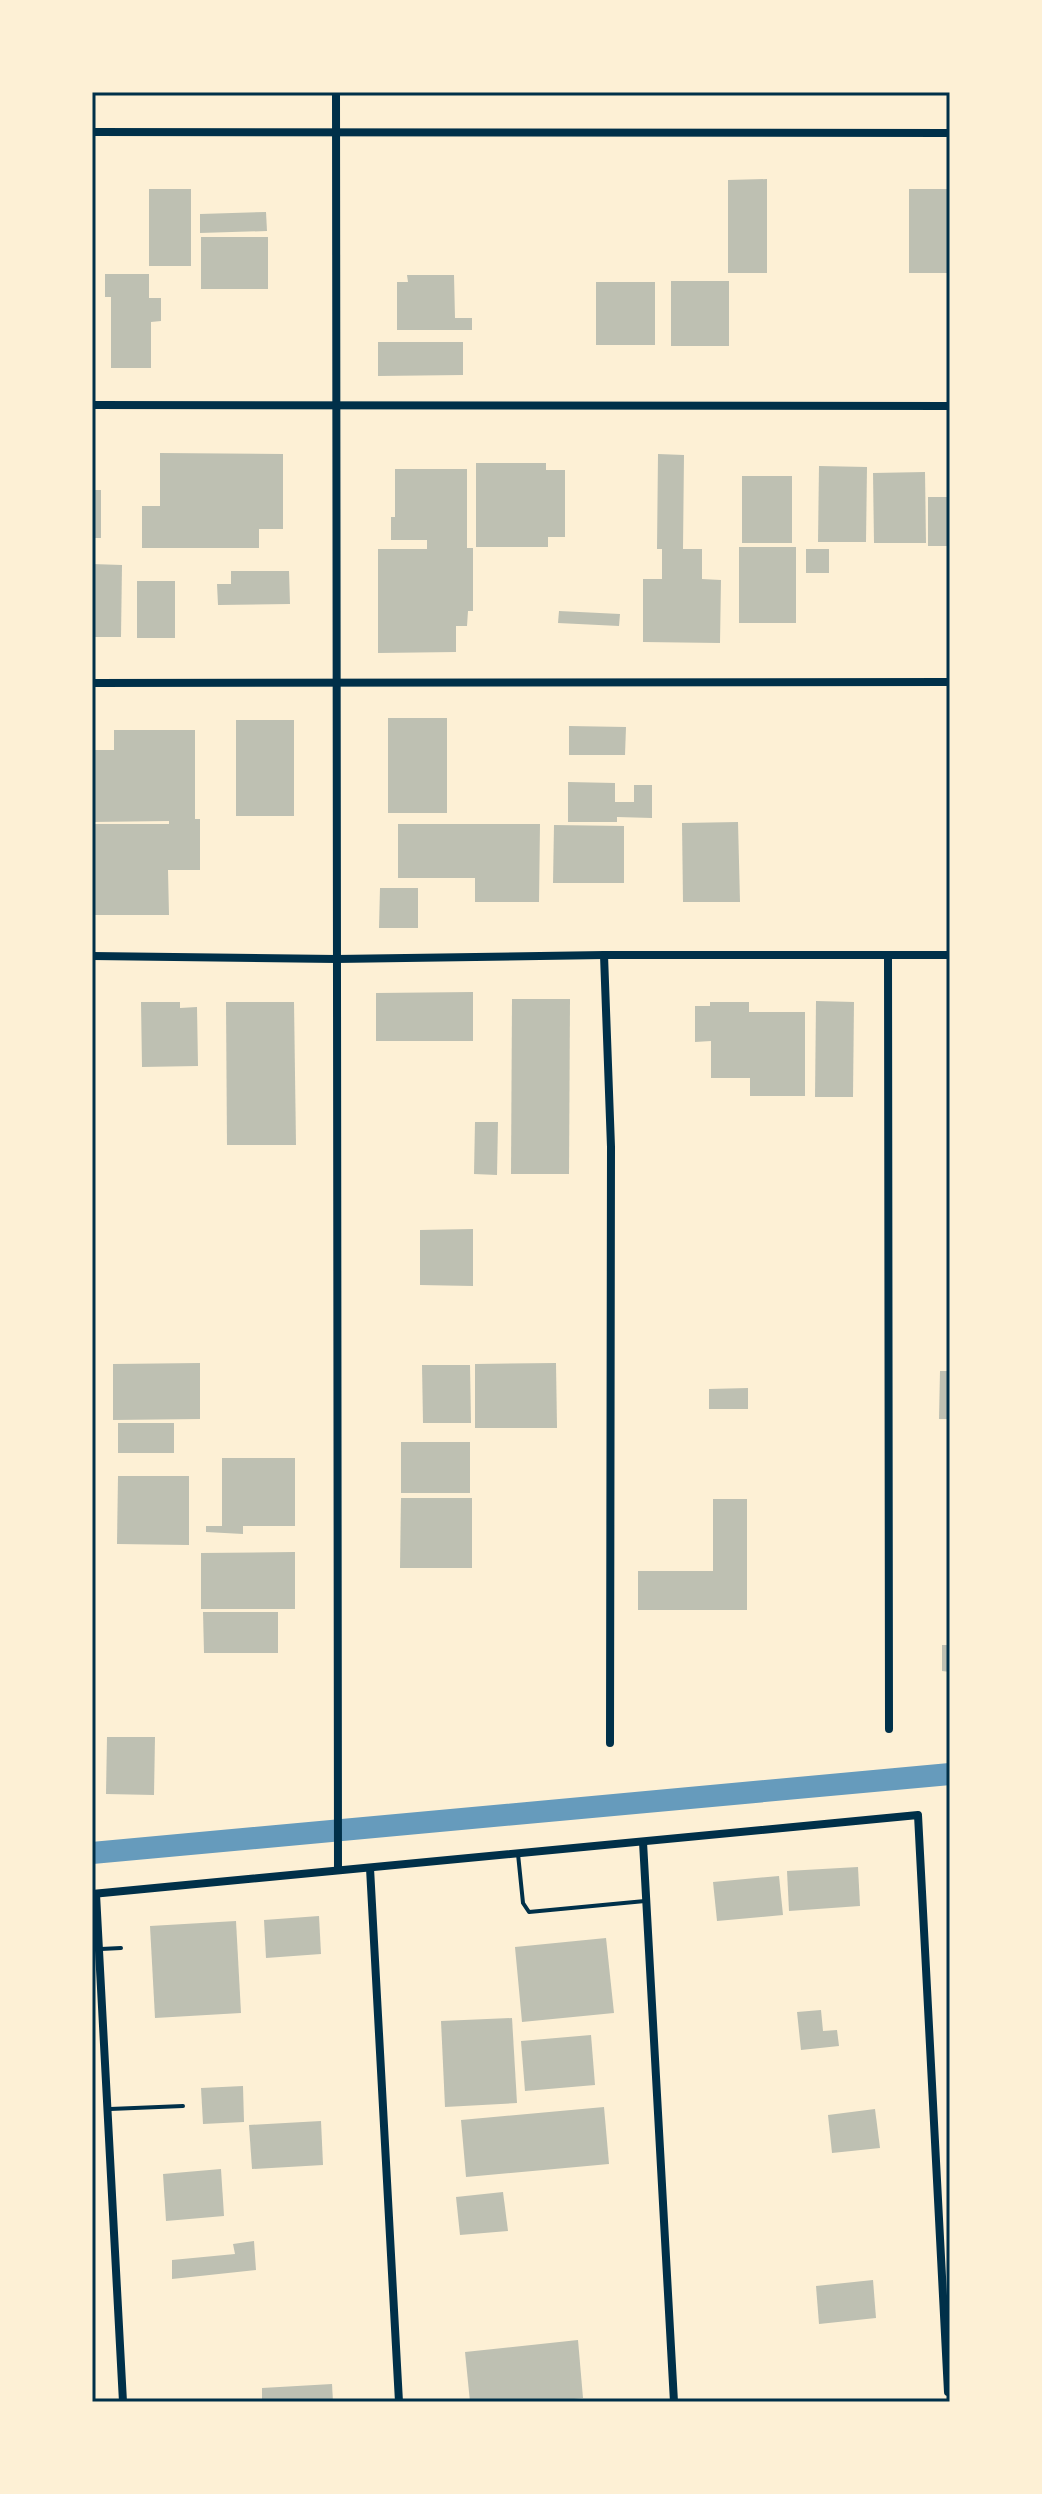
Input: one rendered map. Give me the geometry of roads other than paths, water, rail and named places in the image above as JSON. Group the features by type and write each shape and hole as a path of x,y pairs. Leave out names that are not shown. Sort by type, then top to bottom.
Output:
{"street":[{"path":"336,92 338,1870"},
{"path":"92,132 950,133"},
{"path":"92,405 950,406"},
{"path":"92,683 950,682"},
{"path":"604,955 611,1147 610,1743"},
{"path":"888,955 889,1729"},
{"path":"92,956 336,959 950,955"},
{"path":"123,2402 94,1894 918,1815 948,2392"},
{"path":"643,1842 674,2402"},
{"path":"370,1868 399,2402"}],"lane":[{"path":"518,1854 523,1903 529,1912 646,1901"},
{"path":"99,1950 121,1948"},
{"path":"107,2109 183,2106"}],"waterway":[{"path":"92,1853 950,1774"}]}
